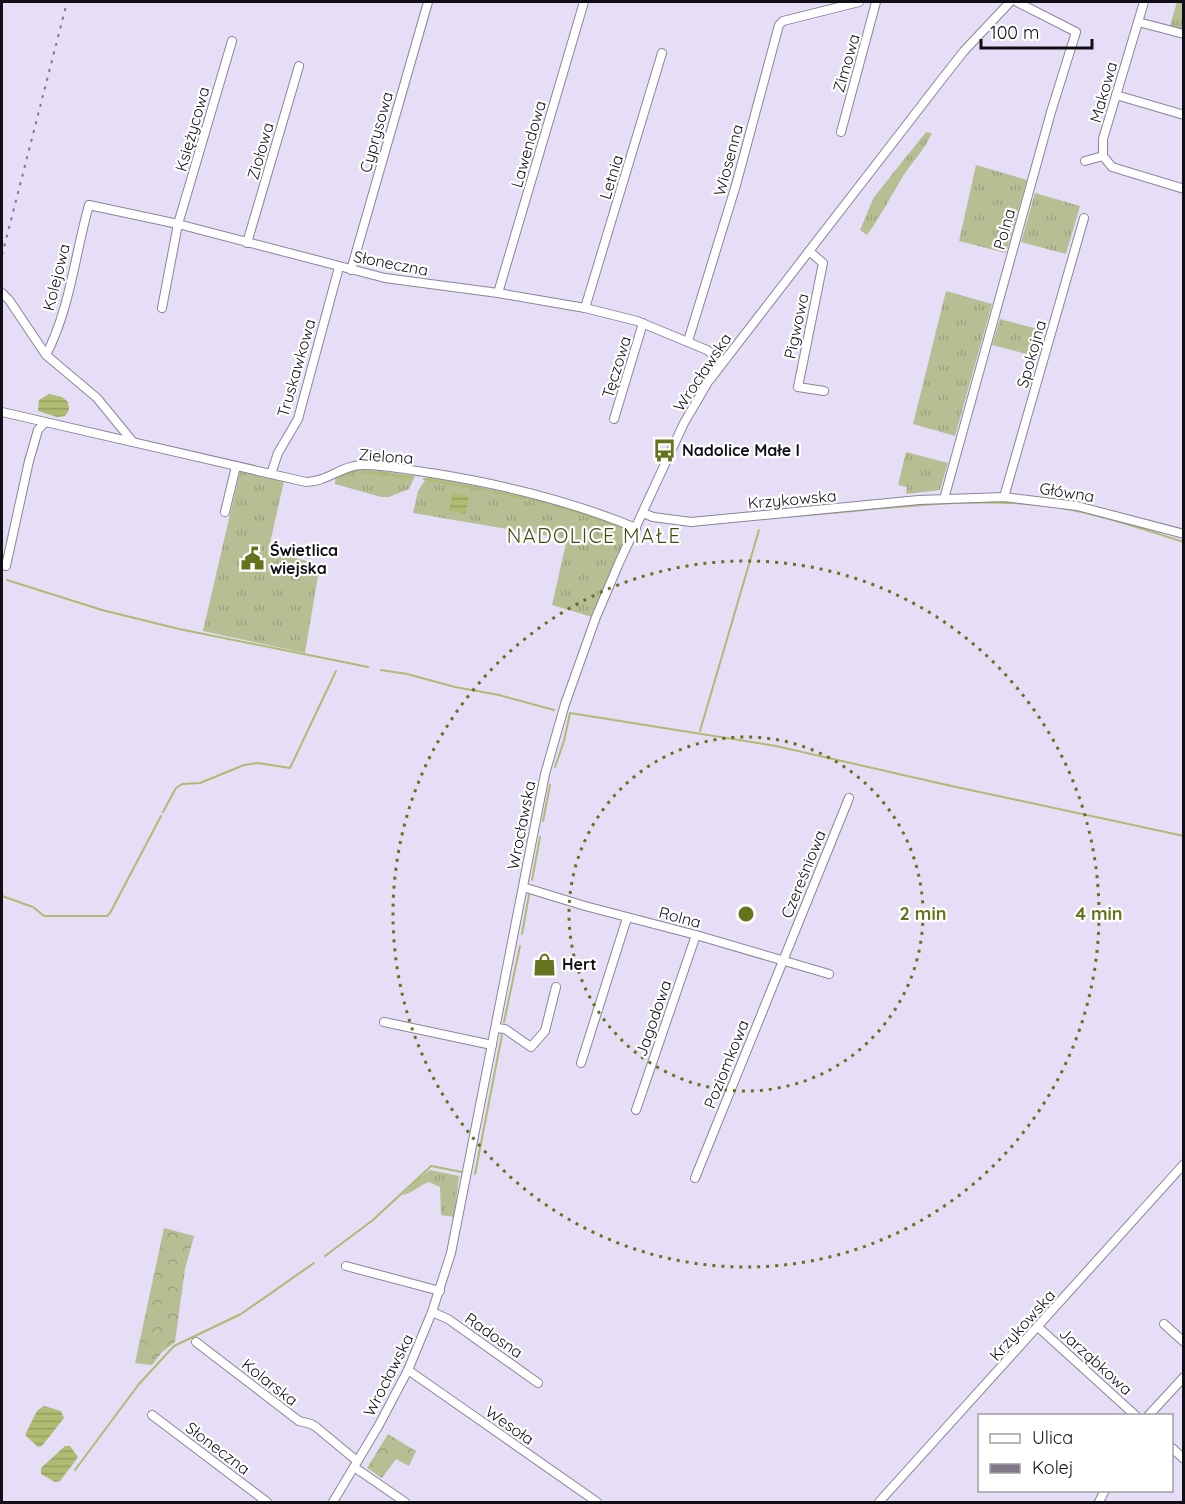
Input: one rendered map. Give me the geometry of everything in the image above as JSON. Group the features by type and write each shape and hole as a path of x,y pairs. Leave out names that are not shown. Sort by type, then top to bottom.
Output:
{"street":[{"name":"Cyprysowa","path":"351,270 428,2"},
{"name":"Lawendowa","path":"498,293 584,2"},
{"name":"Wiosenna","path":"688,341 736,185 779,25 783,21 859,2"},
{"name":"Zimowa","path":"841,132 876,2"},
{"name":"Wrocławska","path":"333,1503 408,1370 440,1291 451,1253 539,800 559,722 596,617 619,563 693,405 723,362 956,60 1010,2"},
{"name":"Polna","path":"944,499 1051,112 1076,32 1017,2"},
{"name":"Makowa","path":"1103,156 1103,139 1144,2"},
{"path":"1138,21 1184,34"},
{"name":"Księżycowa","path":"162,308 178,224 232,41"},
{"name":"Letnia","path":"585,308 662,53"},
{"name":"Ziołowa","path":"248,243 299,66"},
{"path":"1116,95 1184,115"},
{"path":"1085,162 1103,156 1112,166 1184,189"},
{"name":"Słoneczna","path":"89,205 178,224 385,278 498,293 585,308 643,323 688,341"},
{"name":"Kolejowa","path":"46,355 64,306 89,205"},
{"name":"Spokojna","path":"1004,497 1084,218"},
{"name":"Pigwowa","path":"809,250 823,263 798,387 824,391"},
{"name":"Truskawkowa","path":"271,474 278,453 298,419 339,267"},
{"path":"2,293 46,355 97,398 134,443"},
{"name":"Tęczowa","path":"614,419 643,323"},
{"path":"688,341 707,350 723,362"},
{"name":"Zielona","path":"2,412 297,480 317,482 339,471 360,465 460,477 530,493 636,528"},
{"path":"6,566 28,461 38,430 45,422"},
{"path":"225,512 236,466"},
{"name":"Główna","path":"944,499 1004,497 1077,506 1184,534"},
{"name":"Krzykowska","path":"643,513 653,517 691,522 944,499"},
{"name":"Czereśniowa","path":"782,961 849,798"},
{"name":"Rolna","path":"522,890 696,935 829,975"},
{"path":"581,1063 627,918"},
{"name":"Jagodowa","path":"636,1110 696,935"},
{"name":"Poziomkowa","path":"695,1178 782,961"},
{"path":"496,1028 505,1029 531,1047 545,1031 556,987"},
{"path":"384,1022 492,1046"},
{"name":"Krzykowska","path":"879,1503 1184,1164"},
{"path":"346,1266 440,1291"},
{"name":"Radosna","path":"432,1312 448,1319 538,1383"},
{"path":"1164,1324 1184,1342"},
{"name":"Jarząbkowa","path":"1038,1327 1134,1414"},
{"name":"Kolarska","path":"196,1342 299,1421 316,1427 356,1464 405,1503"},
{"name":"Wesoła","path":"408,1370 597,1503"},
{"path":"1150,1414 1184,1377"},
{"name":"Słoneczna","path":"152,1415 267,1503"}],"green space":[{"path":"1177,2 1183,2 1183,30 1170,26"},
{"path":"926,132 932,133 867,235 860,230 874,197"},
{"path":"976,165 1027,180 1006,253 959,241"},
{"path":"1035,193 1080,206 1066,254 1021,242"},
{"path":"946,291 992,304 955,436 913,424"},
{"path":"1000,319 1045,331 1038,357 992,345"},
{"path":"906,452 948,463 940,490 906,494 907,487 898,485"},
{"path":"354,469 415,476 409,489 389,497 381,497 335,484 335,477"},
{"path":"240,471 284,481 268,552 320,564 305,653 203,631"},
{"path":"427,477 528,498 605,519 621,526 628,534 592,617 552,605 567,539 413,513 418,491"},
{"path":"430,1170 459,1176 454,1217 441,1215 440,1187 429,1182 402,1195"},
{"path":"164,1228 194,1236 185,1269 175,1342 162,1352 152,1365 135,1363"},
{"path":"388,1434 416,1451 409,1466 396,1459 382,1478 367,1468"}],"shaded area":[{"path":"49,394 62,397 68,402 69,410 65,416 57,417 38,411 39,400"},
{"path":"453,493 469,497 465,514 449,510"},
{"path":"44,1406 61,1411 64,1418 42,1446 38,1447 25,1435 37,1411"},
{"path":"65,1446 70,1446 78,1457 60,1481 55,1482 41,1474 41,1468"}],"waterway":[{"path":"337,477 355,471"},
{"path":"363,472 412,477"},
{"path":"424,479 486,490"},
{"path":"494,492 525,498"},
{"path":"532,500 548,504"},
{"path":"778,517 917,505 1021,503 1088,514 1184,542"},
{"path":"554,505 622,527"},
{"path":"700,731 759,530"},
{"path":"7,580 102,610 179,629 368,667"},
{"path":"381,670 499,695 554,710"},
{"path":"163,812 176,788 182,784 200,783 244,765 258,763 290,768 336,671"},
{"path":"555,767 570,713 776,746 1184,836"},
{"path":"543,821 550,785"},
{"path":"2,896 33,907 44,916 107,916 161,816"},
{"path":"532,880 540,837"},
{"path":"522,934 529,895"},
{"path":"504,1022 520,946"},
{"path":"475,1174 502,1035"},
{"path":"325,1256 373,1220 431,1166 462,1172"},
{"path":"75,1470 139,1384 174,1346 241,1314 314,1263"}],"railway":[{"path":"2,255 67,2"}],"place":[{"name":"Nadolice Małe I","path":"664,450"},
{"name":"Świetlica wiejska","path":"252,559"},
{"name":"Hert","path":"544,964"}],"district":[{"name":"NADOLICE MAŁE","path":"594,535"}]}
